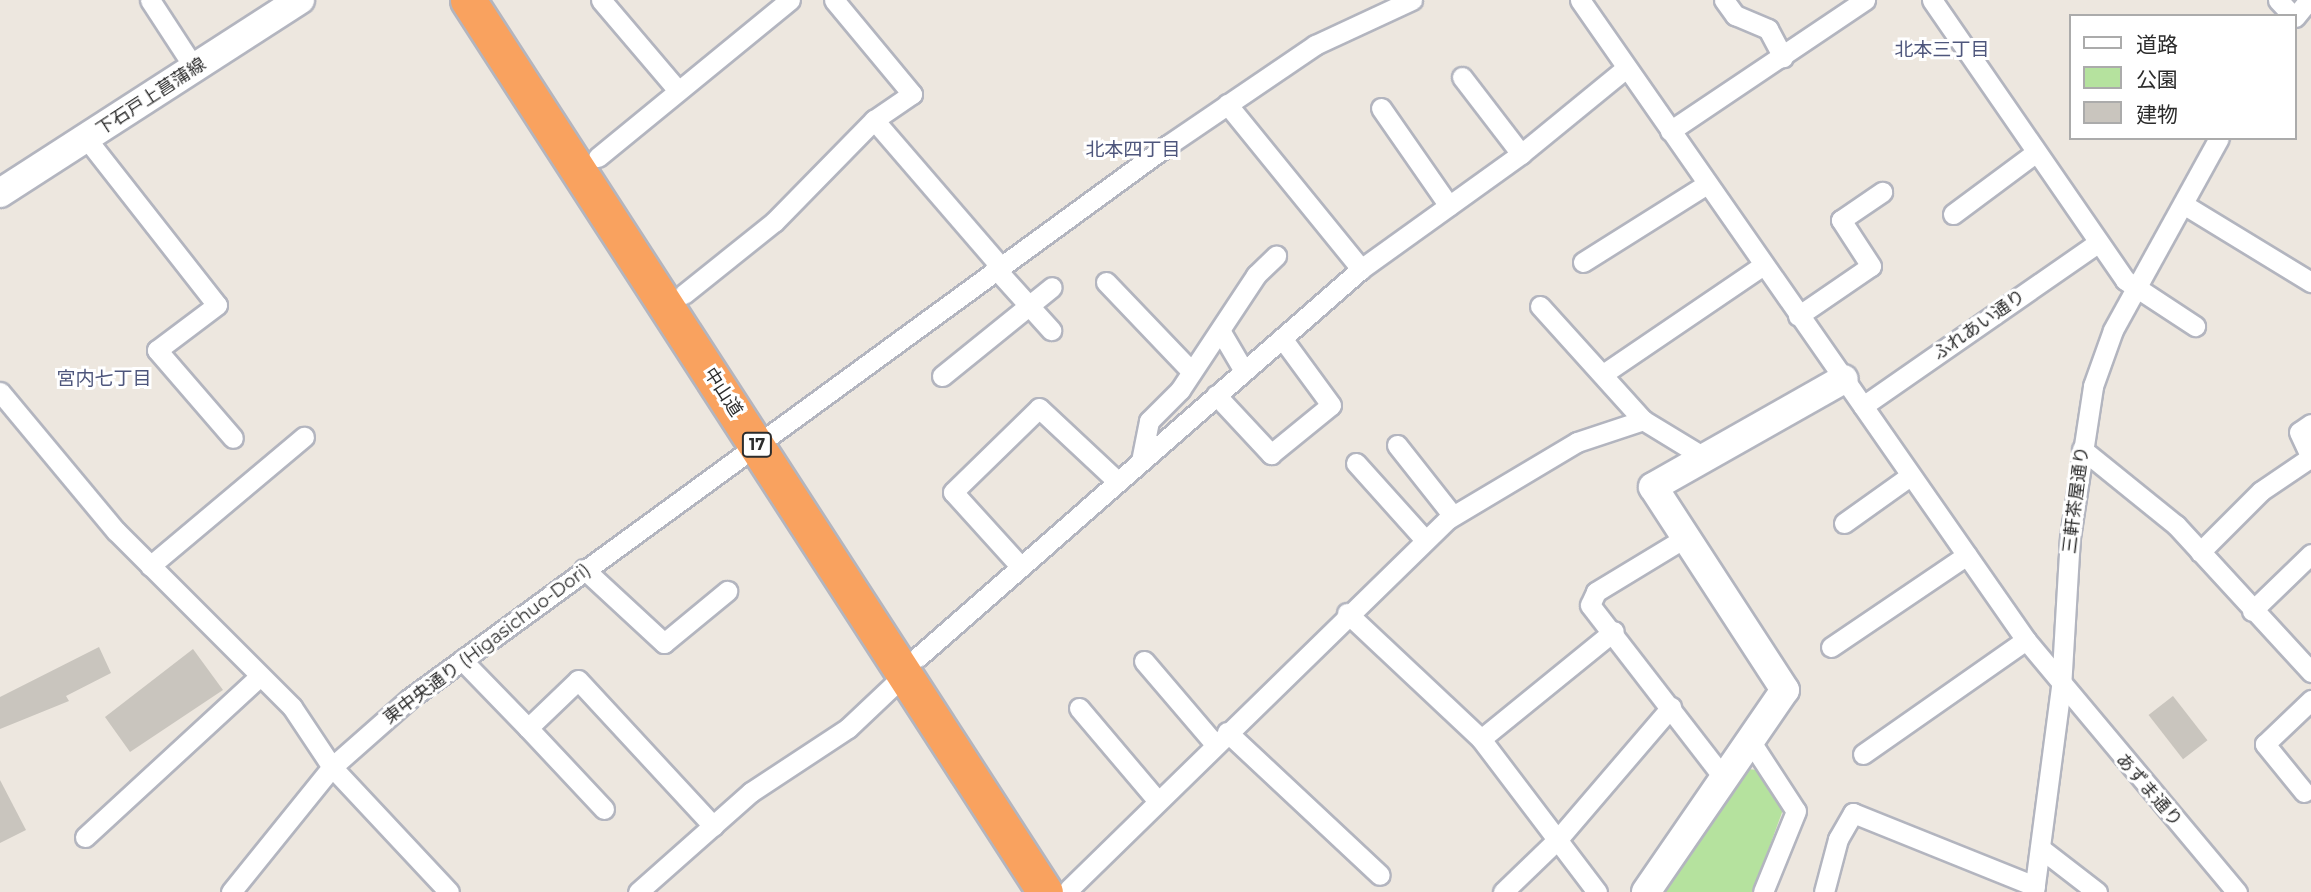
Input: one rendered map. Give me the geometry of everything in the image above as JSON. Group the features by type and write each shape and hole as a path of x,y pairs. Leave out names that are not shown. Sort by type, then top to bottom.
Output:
{"highway":[{"name":"中山道","path":"467,0 766,438 911,666 1062,891"},
{"name":"中山道","path":"496,0 684,294 766,438"}],"street":[{"path":"150,0 195,69"},
{"name":"下石戸上菖蒲線","path":"0,193 300,0"},
{"path":"601,0 676,88"},
{"path":"598,157 676,88 790,0"},
{"path":"684,294 774,222 874,120 912,94 834,0"},
{"name":"東中央通り (Higasichuo-Dori)","path":"231,892 332,767 462,660 997,267 1227,104 1315,45 1412,0"},
{"name":"あずま通り","path":"1580,0 1762,266 2061,688 2237,892"},
{"path":"1724,0 1735,15 1768,29 1783,57"},
{"path":"1670,131 1865,0"},
{"path":"1932,0 2096,244 2125,280 2137,285 2195,327"},
{"path":"2278,0 2292,14"},
{"path":"2296,14 2309,0"},
{"path":"638,892 751,792 848,728 911,666 1020,567 1361,269 1521,154 1626,68"},
{"path":"1462,78 1521,154"},
{"path":"1227,104 1361,269"},
{"path":"1381,108 1449,206"},
{"path":"874,120 1028,306 1051,330"},
{"path":"86,138 217,305 157,350 233,438"},
{"name":"三軒茶屋通り","path":"2034,889 2061,688 2082,449 2093,386 2137,285 2218,140"},
{"path":"1953,214 2035,153"},
{"path":"1583,262 1707,184"},
{"path":"1798,316 1871,266 1841,220 1882,192"},
{"path":"2183,204 2311,282"},
{"name":"ふれあい通り","path":"1863,406 2096,244"},
{"path":"1141,461 1149,421 1192,372 1276,256"},
{"path":"1606,372 1762,266"},
{"path":"1106,282 1192,372"},
{"path":"942,376 1052,287"},
{"path":"1540,306 1606,372 1643,420 1702,456"},
{"path":"1221,332 1244,371"},
{"path":"1216,395 1271,454 1331,405 1282,338"},
{"path":"1646,892 1726,781 1785,690 1683,539 1653,487 1702,456 1844,379"},
{"path":"0,392 150,566 257,679 292,707 332,767 449,892"},
{"path":"1020,567 954,492 1039,408 1118,482"},
{"path":"1062,891 1158,801 1348,613 1453,516 1577,442 1643,420"},
{"path":"2200,552 2261,491 2311,457 2299,432 2311,424"},
{"path":"150,566 304,437"},
{"path":"1397,445 1453,516"},
{"path":"2082,449 2176,525 2252,611 2311,672"},
{"path":"1356,463 1425,540"},
{"path":"1844,523 1910,476"},
{"path":"1683,539 1590,597 1590,606 1614,631 1726,781"},
{"path":"2252,611 2311,554"},
{"path":"1830,646 1967,555"},
{"path":"584,569 664,643 727,591"},
{"path":"1348,613 1481,740 1597,892"},
{"path":"1481,740 1614,631"},
{"path":"1863,754 2026,640"},
{"path":"462,660 604,809"},
{"path":"1144,661 1221,738 1380,875"},
{"path":"85,837 257,679"},
{"path":"528,728 578,680 713,826"},
{"path":"2304,792 2265,744 2311,699"},
{"path":"1503,892 1558,839 1671,707"},
{"path":"1079,708 1158,801"},
{"path":"1751,742 1796,811 1763,892"},
{"path":"1824,892 1838,839 1853,813 2034,889"},
{"path":"2040,848 2097,892"}],"green space":[{"path":"1748,769 1757,770 1784,807 1753,892 1663,892"}],"building":[{"path":"99,647 111,673 66,696 69,701 0,729 0,697"},
{"path":"193,649 223,690 130,752 105,717"},
{"path":"2173,696 2207,740 2183,759 2149,715"},
{"path":"0,780 26,830 0,843"}],"district":[{"name":"北本三丁目","path":"1942,50"},
{"name":"北本四丁目","path":"1133,150"},
{"name":"宮内七丁目","path":"104,379"}]}
